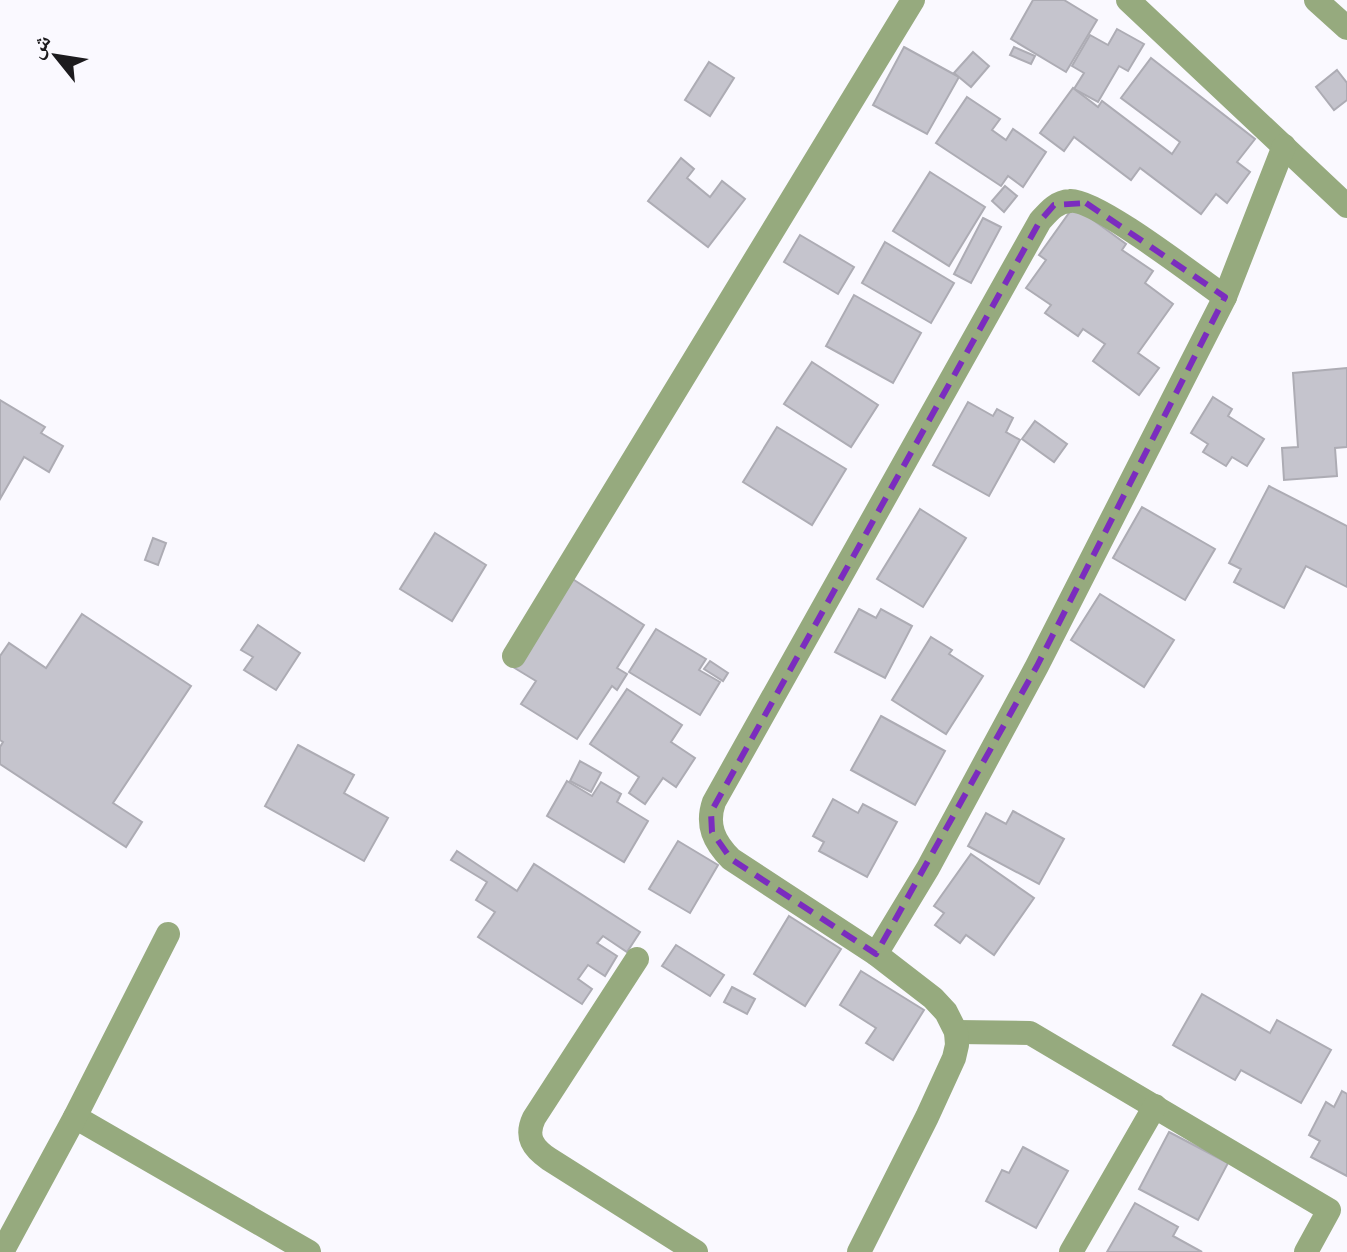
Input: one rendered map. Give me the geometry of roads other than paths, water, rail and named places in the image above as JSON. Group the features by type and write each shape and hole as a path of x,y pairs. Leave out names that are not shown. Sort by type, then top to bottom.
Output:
{"street":[{"path":"514,656 913,0"},
{"path":"1128,0 1347,206"},
{"path":"1316,0 1347,28"},
{"path":"876,954 928,868 1037,666 1225,297 1284,146"},
{"path":"859,1252 954,1058 956,1032 952,1021 933,998 876,954 731,859 712,832 714,802 1033,235 1054,205 1073,200 1100,210 1225,297"},
{"path":"2,1252 168,934"},
{"path":"637,959 534,1118 529,1134 532,1144 549,1159 696,1252"},
{"path":"956,1032 1030,1033 1338,1215 1306,1252"},
{"path":"1071,1252 1155,1106"},
{"path":"75,1117 309,1252"}]}
